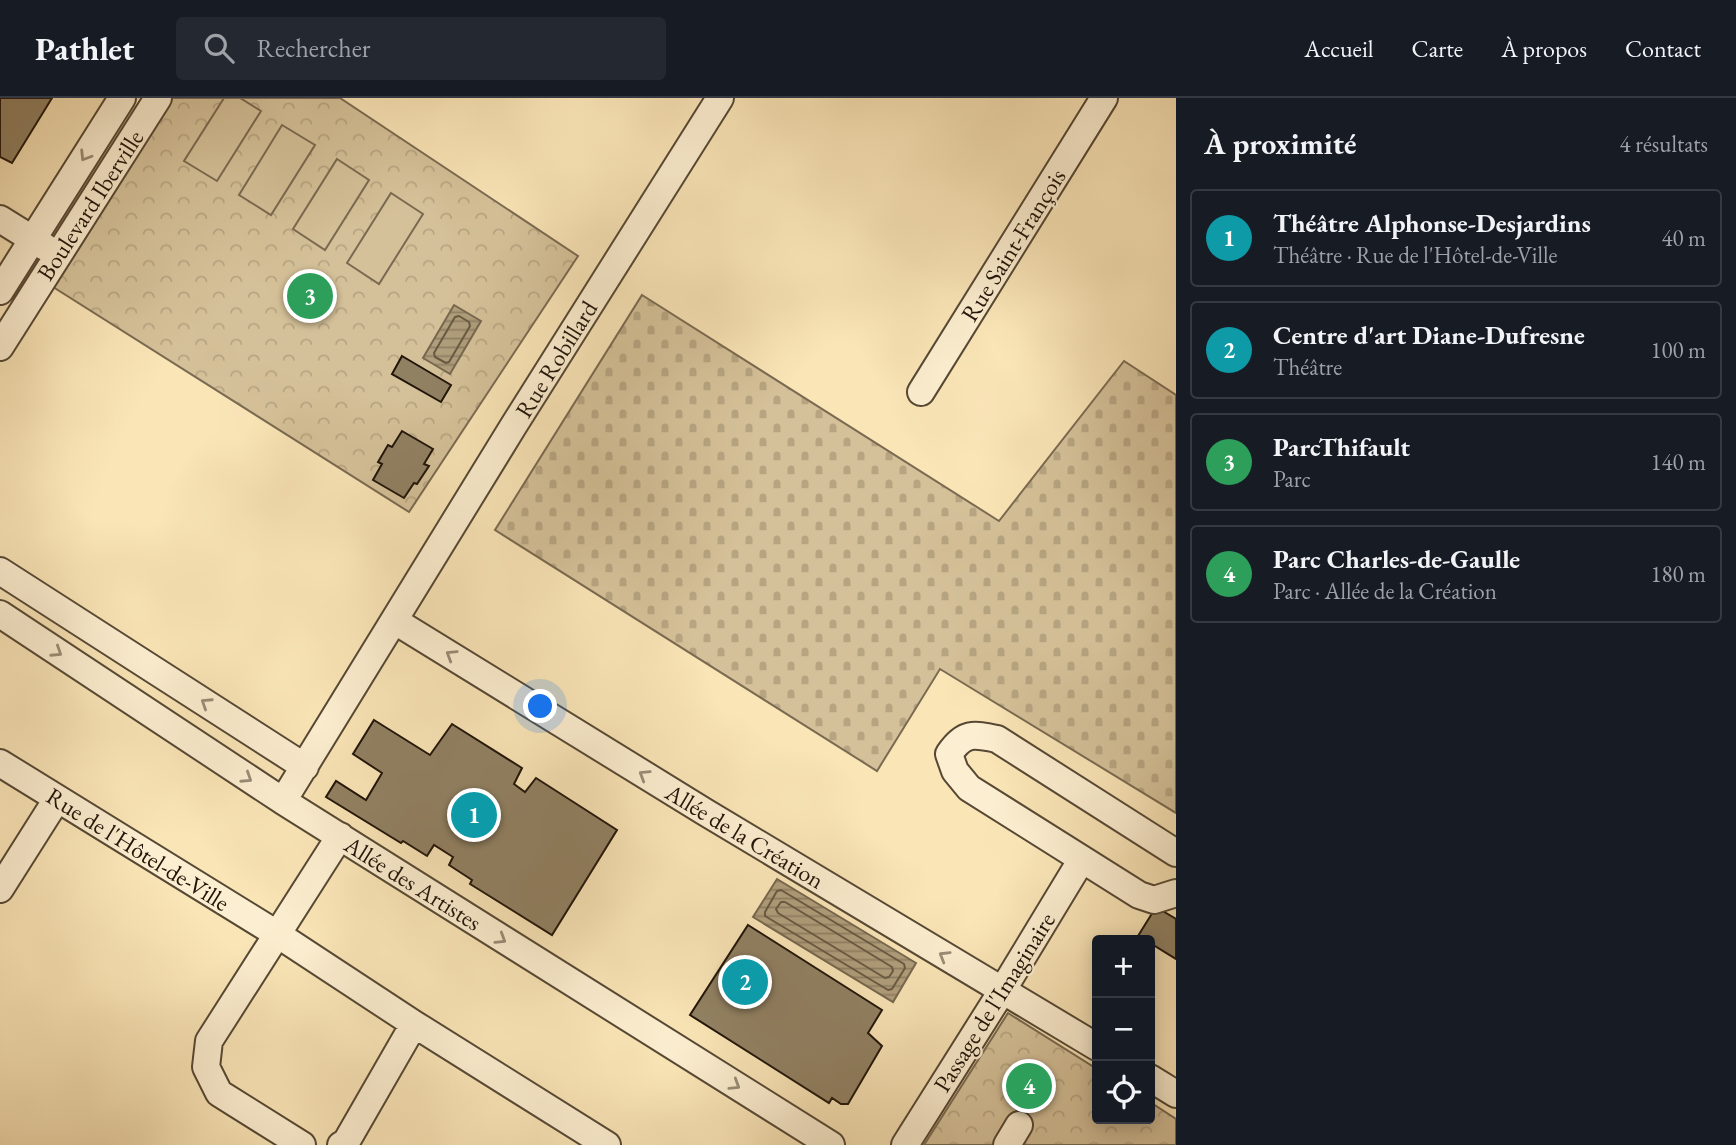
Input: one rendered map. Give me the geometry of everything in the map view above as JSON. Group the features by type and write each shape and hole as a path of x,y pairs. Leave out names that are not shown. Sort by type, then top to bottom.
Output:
{"street":[{"name":"Boulevard Iberville","path":"0,291 121,98"},
{"name":"Boulevard Iberville","path":"0,347 159,98"},
{"name":"Rue Robillard","path":"283,802 514,425 720,98"},
{"name":"Rue Saint-François","path":"921,392 1104,98"},
{"path":"0,219 59,255"},
{"path":"0,571 305,767"},
{"name":"Allée des Artistes","path":"0,614 283,802 831,1145"},
{"name":"Allée de la Création","path":"394,621 705,812 1092,1044"},
{"path":"1176,853 998,739 974,734 958,740 949,754 954,771 969,788 1139,895 1154,900 1176,894"},
{"name":"Rue de l'Hôtel-de-Ville","path":"0,763 276,934 607,1145"},
{"path":"0,889 57,799"},
{"path":"302,1145 219,1093 206,1067 209,1041 340,836"},
{"name":"Passage de l'Imaginaire","path":"905,1145 1082,859"},
{"path":"341,1145 345,1144 414,1024"},
{"path":"1155,1081 1176,1094"}],"green space":[{"path":"158,98 340,98 578,256 409,512 42,280"},
{"path":"224,98 240,98 261,111 217,181 184,161"},
{"path":"282,125 315,145 271,215 239,195"},
{"path":"337,159 369,180 325,250 293,229"},
{"path":"391,193 423,214 379,284 347,263"},
{"path":"642,295 999,521 1124,361 1176,395 1176,813 940,669 877,771 495,530"},
{"path":"1008,1013 1092,1066 1092,1124 1155,1124 1155,1105 1176,1119 1176,1145 924,1145"}],"water":[{"path":"454,305 481,321 450,374 423,358"},
{"path":"777,879 916,963 893,1002 753,917"}],"building":[{"path":"0,98 52,98 12,163 0,157"},
{"path":"402,356 451,385 441,402 392,374"},
{"path":"402,431 433,449 424,464 429,466 404,498 373,480 382,464 378,462 388,445 392,447"},
{"path":"374,720 430,755 452,724 522,768 514,784 525,792 536,778 617,830 552,935 470,884 472,880 449,865 453,857 434,845 427,856 326,797 336,781 366,800 382,773 353,754"},
{"path":"1156,907 1176,919 1176,959 1155,946 1155,935 1139,935"},
{"path":"748,925 882,1010 868,1033 882,1046 848,1104 841,1104 832,1098 829,1103 690,1015"}],"place":[{"name":"ParcThifault","path":"310,296"},
{"name":"Théâtre Alphonse-Desjardins","path":"474,815"},
{"name":"Centre d'art Diane-Dufresne","path":"745,982"},
{"name":"Parc Charles-de-Gaulle","path":"1029,1086"}]}
